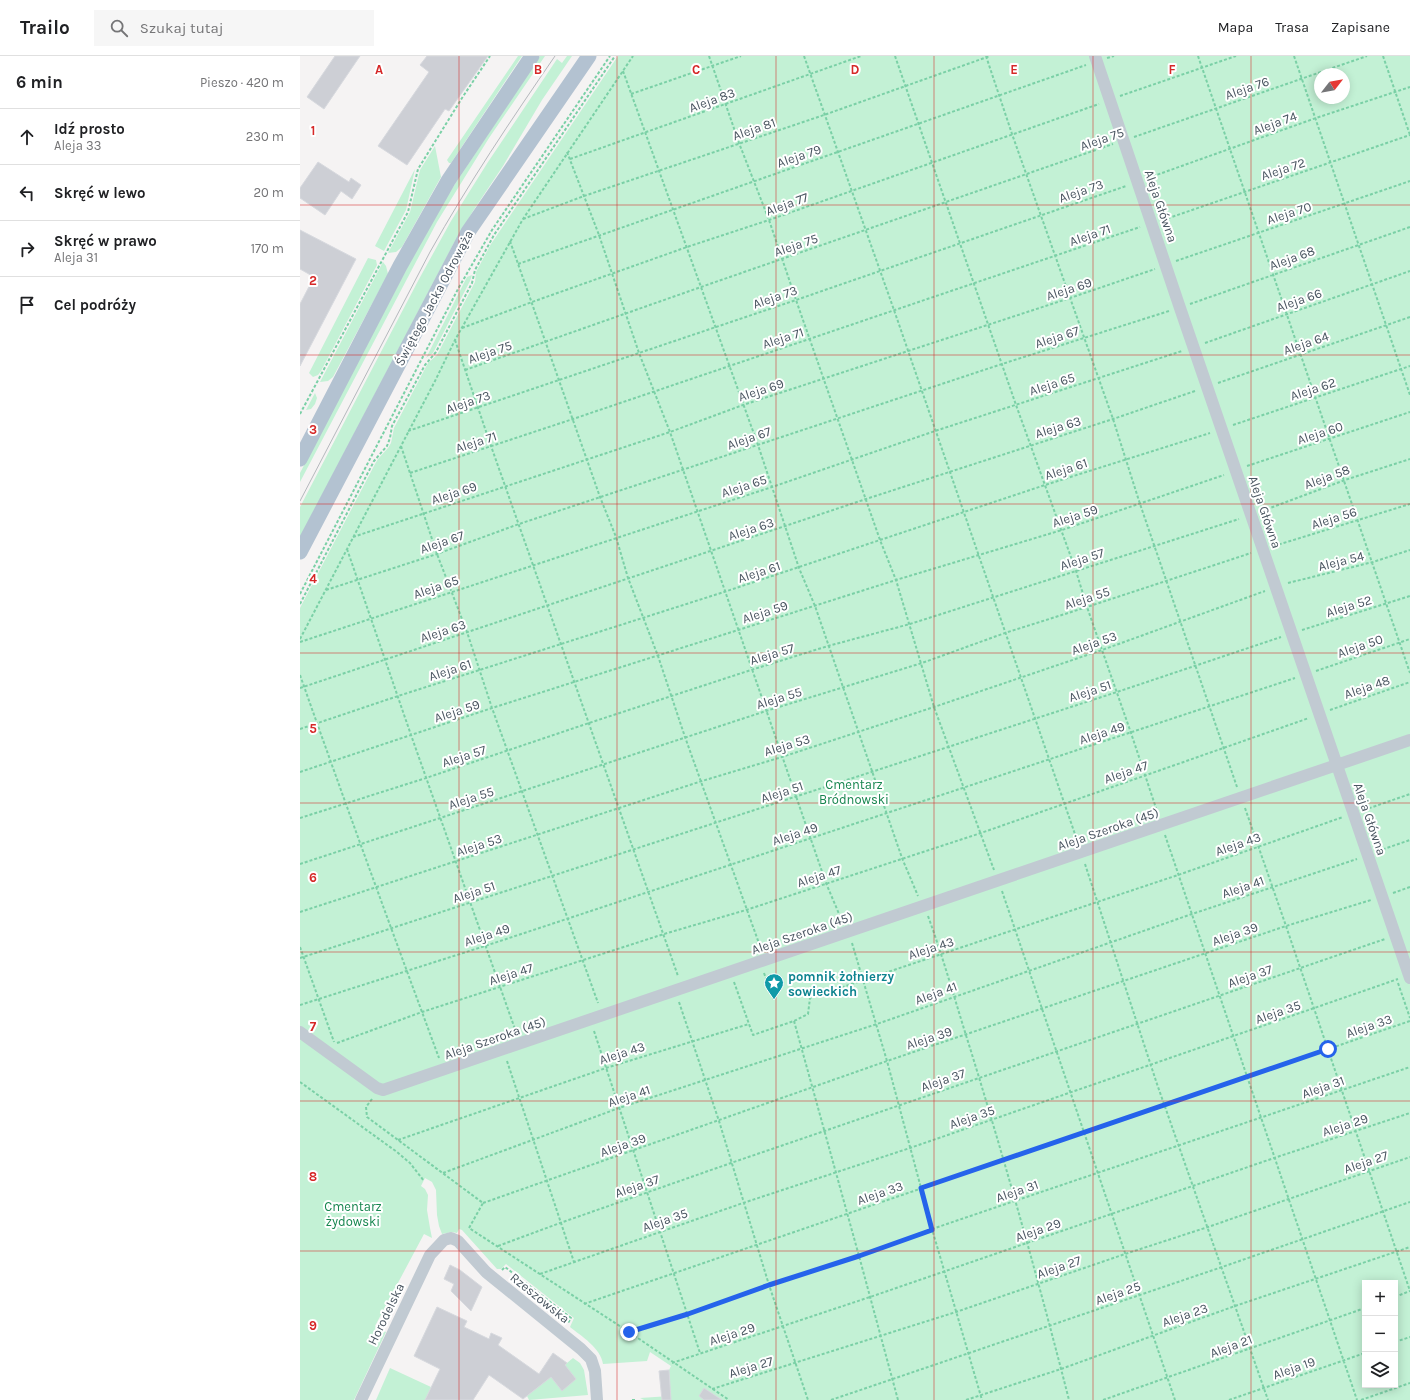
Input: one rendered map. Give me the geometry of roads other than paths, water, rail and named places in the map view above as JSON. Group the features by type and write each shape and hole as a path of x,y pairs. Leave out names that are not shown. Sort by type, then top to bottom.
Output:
{"main road":[{"path":"300,459 400,266 448,181 532,56"},
{"name":"Świętego Jacka Odrowąża","path":"300,552 468,232 589,56"}],"street":[{"name":"Aleja Główna","path":"1100,57 1157,222 1170,263 1180,308 1276,587 1293,634 1325,712 1337,766 1410,977"},
{"name":"Aleja Szeroka (45)","path":"300,1032 377,1088 383,1090 763,962 1410,740"},
{"name":"Rzeszowska","path":"441,1242 451,1238 458,1241 486,1272 591,1359 595,1371 597,1400"},
{"name":"Horodelska","path":"361,1400 430,1255 441,1242"}],"tram line":[{"path":"300,501 444,227 490,152 555,56"}],"place":[{"name":"pomnik żołnierzy sowieckich","path":"774,1000"}],"park label":[{"name":"Cmentarz Bródnowski","path":"854,792"},
{"name":"Cmentarz żydowski","path":"353,1214"}]}
